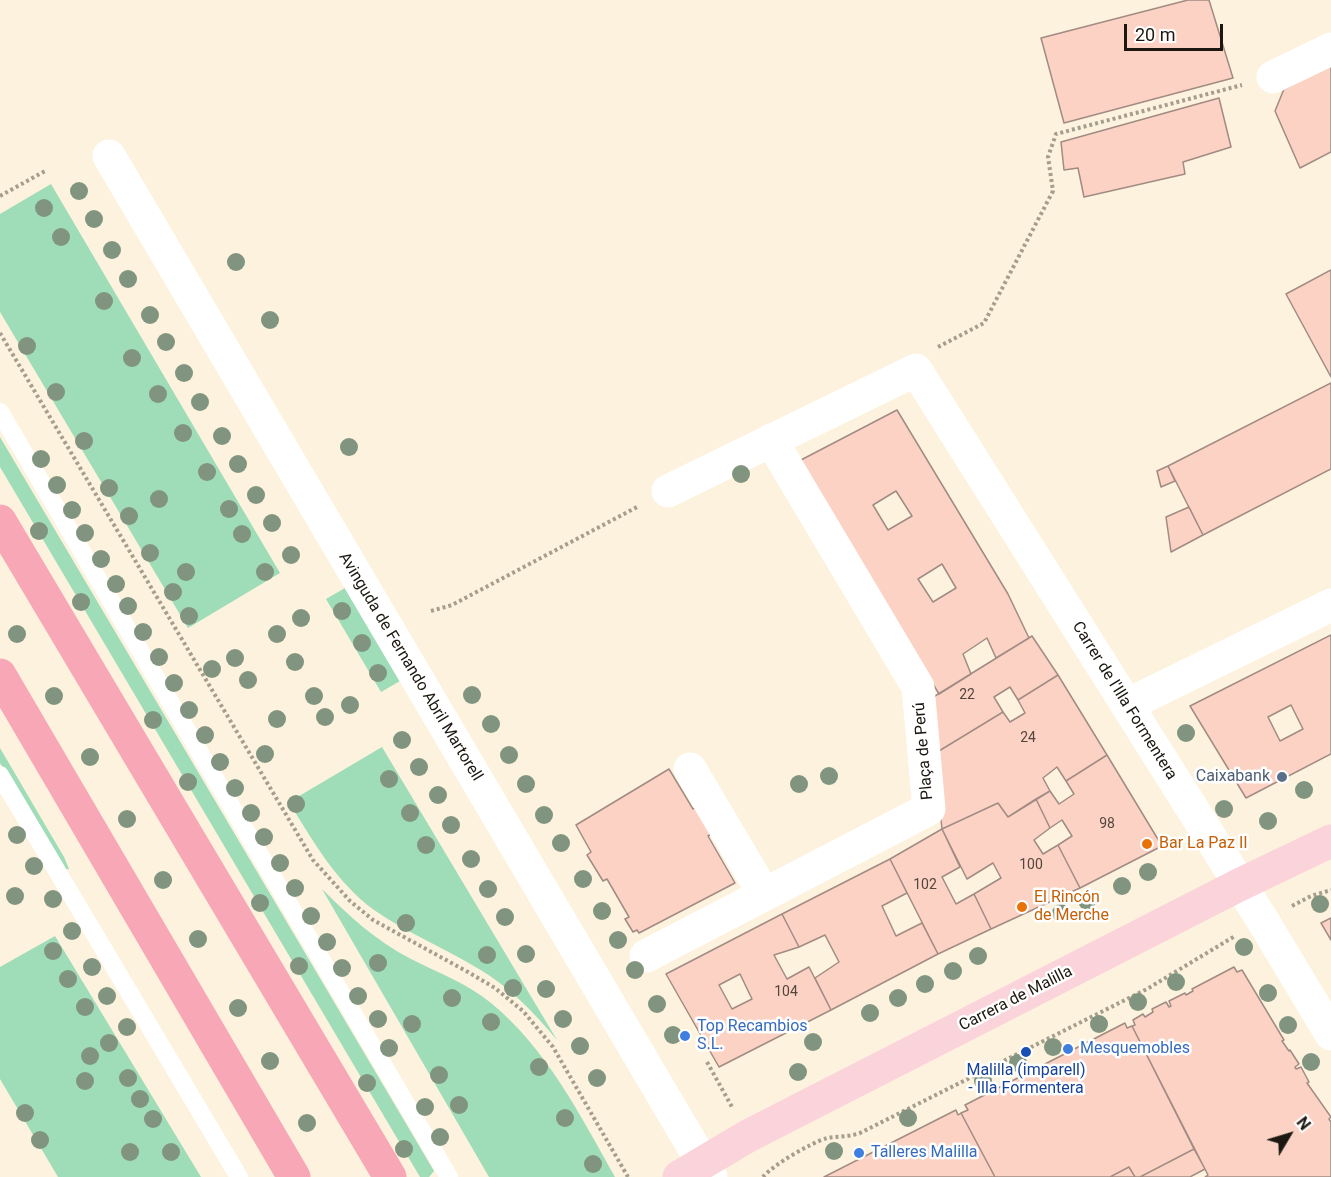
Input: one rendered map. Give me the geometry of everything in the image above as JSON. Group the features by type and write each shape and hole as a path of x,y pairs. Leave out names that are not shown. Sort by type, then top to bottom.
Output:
{"main road":[{"path":"0,521 390,1177"},
{"path":"0,675 294,1177"}],"street":[{"path":"1273,77 1331,48"},
{"name":"Avinguda de Fernando Abril Martorell","path":"109,156 697,1174"},
{"path":"668,491 916,370"},
{"name":"Carrer de l'Illa Formentera","path":"916,370 1331,1034"},
{"name":"Plaça de Perú","path":"646,956 929,809 918,687 771,440"},
{"path":"1127,705 1331,605"},
{"path":"690,769 764,894"},
{"name":"Carrera de Malilla","path":"697,1174 748,1136 1239,885 1331,841"}],"lane":[{"path":"0,412 449,1177"},
{"path":"0,775 239,1177"}],"path":[{"path":"916,370 920,357 984,322 1053,191 1048,157 1056,134 1273,77"},
{"path":"0,196 45,171"},
{"path":"0,333 313,860 350,901 373,920 495,988 523,1011 553,1047 628,1177"},
{"path":"431,611 452,605 668,491"},
{"path":"1291,906 1311,896 1331,890"},
{"path":"763,1177 778,1164 818,1142 828,1138 860,1133 1147,989 1236,935"},
{"path":"707,1062 748,1136"}],"green space":[{"path":"51,184 280,573 188,628 0,312 0,214"},
{"path":"0,437 434,1171 429,1177 420,1177 0,467"},
{"path":"345,588 400,681 381,692 326,599"},
{"path":"382,747 557,1040 521,1001 490,976 387,918 361,899 326,860 289,802"},
{"path":"0,748 69,869 64,870 61,866 0,763"},
{"path":"322,889 386,944 472,990 511,1021 546,1062 561,1084 615,1177 489,1177"},
{"path":"55,936 201,1177 58,1177 0,1079 0,967"}],"building":[{"path":"1188,0 1209,0 1233,78 1064,123 1041,38"},
{"path":"1331,65 1331,152 1300,168 1275,111 1284,89"},
{"path":"1219,98 1231,147 1183,162 1185,174 1084,197 1078,168 1064,170 1061,142"},
{"path":"1331,270 1331,377 1286,294"},
{"path":"1331,383 1331,469 1203,535 1168,466"},
{"path":"897,410 1008,594 1029,638 996,658 987,638 963,654 971,674 939,694 799,461","holes":["896,491 912,516 888,530 873,505","942,564 956,588 933,602 918,579"]},
{"path":"1168,466 1175,481 1161,487 1157,471"},
{"path":"1189,507 1203,535 1171,552 1166,517"},
{"path":"1331,635 1331,754 1246,798 1190,706","holes":["1291,705 1303,729 1280,741 1268,717"]},
{"path":"1032,636 1058,675 1018,700 1010,687 994,697 1003,712 934,754 927,701"},
{"path":"1058,675 1107,755 1066,781 1057,767 1043,778 1050,791 1008,817 998,803 942,829 934,754 1003,712 1010,722 1025,713 1018,700"},
{"path":"1107,755 1162,846 1080,888 1058,845 1072,836 1062,820 1050,828 1036,799 1050,791 1059,804 1074,794 1066,781"},
{"path":"669,769 693,809 696,807 713,833 708,836 735,883 639,933 637,930 633,932 625,919 629,917 607,879 603,881 587,855 591,852 576,825"},
{"path":"1036,799 1050,828 1034,840 1043,854 1058,845 1080,888 991,929 974,894 1001,878 993,863 967,879 942,829 998,803 1008,817"},
{"path":"942,829 960,867 942,877 956,904 974,894 991,929 938,954 890,859"},
{"path":"890,859 907,893 882,906 896,936 922,923 938,954 831,1010 815,978 839,962 825,935 799,947 782,914"},
{"path":"782,914 799,947 774,955 787,979 809,967 831,1010 719,1067 666,974","holes":["740,974 752,999 732,1009 719,985"]},
{"path":"1331,918 1331,940 1321,923"},
{"path":"1234,967 1237,972 1242,970 1284,1040 1282,1041 1299,1064 1295,1067 1296,1069 1301,1067 1309,1082 1307,1083 1331,1117 1329,1119 1331,1122 1331,1177 1205,1177 1208,1175 1132,1026 1135,1025 1133,1020 1143,1014 1145,1017 1153,1012 1152,1009 1166,1002 1169,1007 1171,1006 1169,1001 1185,993 1186,995 1193,991 1192,989"},
{"path":"1125,1023 1127,1028 1132,1026 1194,1149 1140,1177 1135,1177 1129,1167 1110,1177 995,1177 961,1113 968,1110 965,1105"},
{"path":"956,1110 958,1115 961,1113 995,1177 824,1177"},
{"path":"1194,1149 1205,1169 1190,1177 1140,1177"},
{"path":"1129,1167 1135,1177 1110,1177"}],"place":[{"name":"Caixabank","path":"1282,777"},
{"name":"Bar La Paz II","path":"1147,844"},
{"name":"El Rincón de Merche","path":"1022,907"},
{"name":"Top Recambios S.L.","path":"685,1036"},
{"name":"Mesquemobles","path":"1068,1049"},
{"name":"Malilla (imparell) - Illa Formentera","path":"1026,1052"},
{"name":"Talleres Malilla","path":"859,1153"}]}
